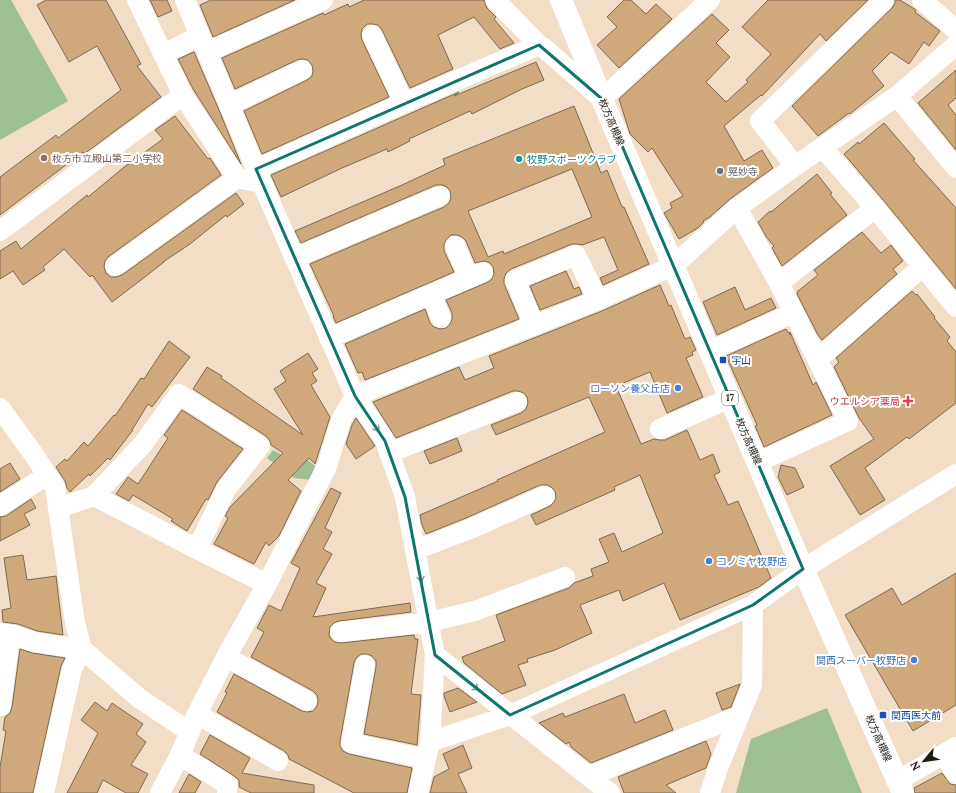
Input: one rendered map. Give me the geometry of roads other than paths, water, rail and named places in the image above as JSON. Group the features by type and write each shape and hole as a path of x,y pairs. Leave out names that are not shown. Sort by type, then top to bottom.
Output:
{"main road":[{"name":"枚方高槻線","path":"561,0 803,569 900,787"}],"street":[{"path":"137,0 183,95 237,178"},
{"path":"185,0 329,338 355,396 385,441 406,497 435,655 428,750 418,793"},
{"path":"163,54 203,44 323,0"},
{"path":"495,0 539,45 602,99 710,0"},
{"path":"795,166 760,121 884,0"},
{"path":"922,0 956,30"},
{"path":"372,35 404,103"},
{"path":"115,266 237,178 259,176 404,103 539,45"},
{"path":"160,793 180,755 193,723 226,657 267,584 327,466 341,420 355,396 598,300 673,266 737,208 897,96 956,45"},
{"path":"229,105 302,70"},
{"path":"0,231 183,95"},
{"path":"897,96 956,168"},
{"path":"823,148 924,266 956,307"},
{"path":"294,258 440,196"},
{"path":"737,208 779,284 848,421 758,462"},
{"path":"779,284 875,208"},
{"path":"329,338 476,275 455,246"},
{"path":"534,325 515,280 576,255 598,300"},
{"path":"818,359 924,266"},
{"path":"431,294 441,318"},
{"path":"710,352 794,313"},
{"path":"58,508 94,496 143,444 179,394 260,446 226,489 197,549"},
{"path":"660,429 730,398"},
{"path":"389,453 517,402"},
{"path":"0,408 55,487 76,624 82,648 72,669 44,793"},
{"path":"365,665 350,743 428,750 510,715 753,605 803,569 956,474"},
{"path":"0,506 47,475"},
{"path":"94,496 267,584"},
{"path":"415,550 470,529 545,496"},
{"path":"340,632 429,622 475,611 565,578"},
{"path":"710,793 718,768 752,685 753,605"},
{"path":"1,706 5,634 34,642 82,648 140,699 278,761"},
{"path":"435,655 610,793"},
{"path":"226,657 307,701"},
{"path":"589,776 739,716"},
{"path":"900,787 950,751 956,774"},
{"path":"180,755 228,785 227,793"}],"place":[{"name":"枚方市立殿山第二小学校","path":"44,158"},
{"name":"牧野スポーツクラブ","path":"519,159"},
{"name":"晃妙寺","path":"720,171"},
{"name":"宇山","path":"723,360"},
{"name":"ローソン養父丘店","path":"678,388"},
{"name":"ウエルシア薬局","path":"908,401"},
{"name":"コノミヤ牧野店","path":"709,561"},
{"name":"関西スーパー牧野店","path":"914,660"},
{"name":"関西医大前","path":"883,715"}]}
